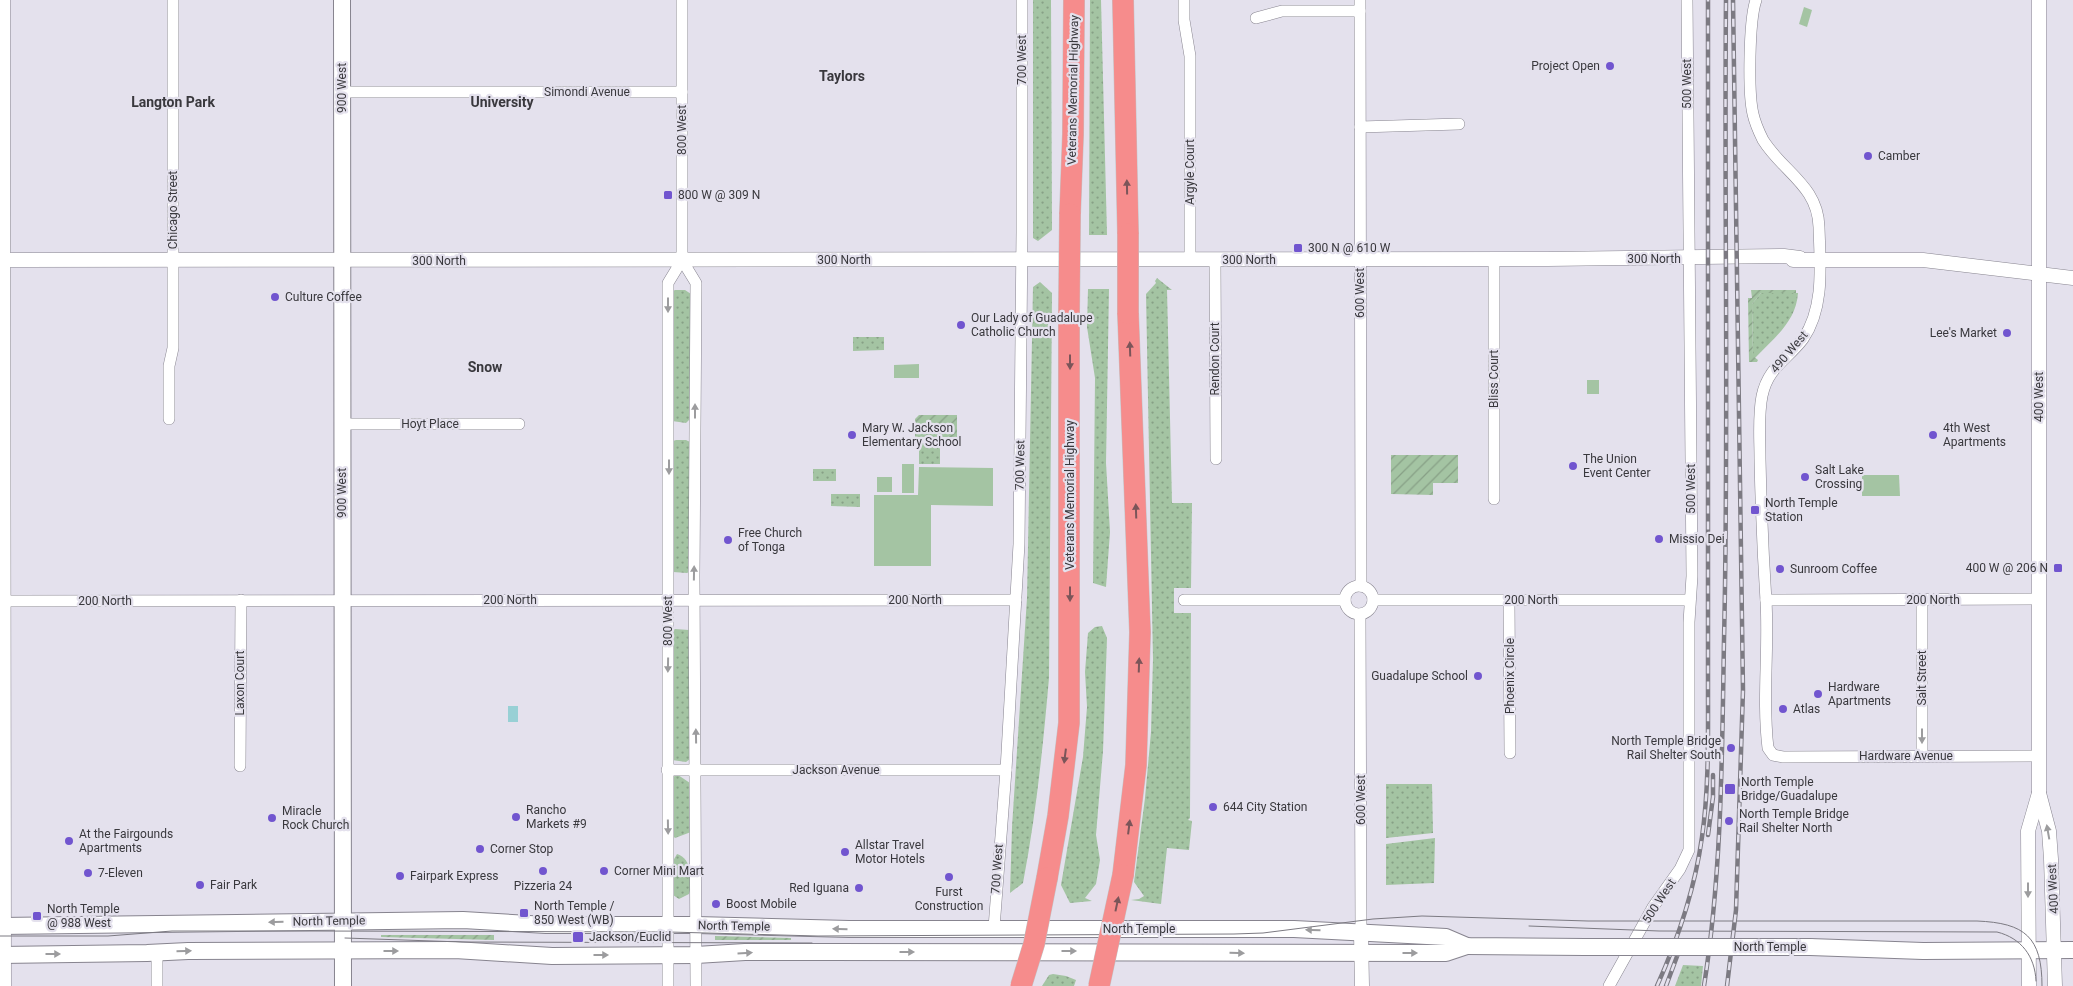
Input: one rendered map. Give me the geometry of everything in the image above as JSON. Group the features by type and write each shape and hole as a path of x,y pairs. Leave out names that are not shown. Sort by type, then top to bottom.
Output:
{"highway":[{"path":"1066,0 1073,134"},
{"name":"Veterans Memorial Highway","path":"1021,986 1034,944 1047,878 1058,816 1069,723 1070,214 1073,134 1074,0"},
{"path":"1099,986 1123,875 1136,765 1140,632 1128,313 1123,0"},
{"path":"1126,140 1136,0"}],"main road":[{"name":"900 West","path":"342,0 343,986"},
{"name":"North Temple","path":"2,926 342,920 463,920 546,924 849,929 1294,929 1446,937 1467,946"},
{"name":"North Temple","path":"2,955 212,951 455,950 552,956 669,956 824,952 1136,951 1362,954 1446,953 1467,946 2073,950"}],"street":[{"path":"3,0 4,601 2,955 4,986"},
{"name":"Chicago Street","path":"170,419 170,366 173,348 173,0"},
{"name":"800 West","path":"668,986 668,283 682,260 682,0"},
{"name":"700 West","path":"994,928 1016,600 1021,466 1022,0"},
{"name":"Argyle Court","path":"1184,0 1185,27 1189,49 1190,85 1190,260"},
{"name":"500 West","path":"1609,986 1653,907 1680,869 1689,850 1689,600 1692,576 1687,0"},
{"name":"490 West","path":"1756,0 1751,21 1753,115 1763,139 1816,205 1819,218 1819,298 1812,322 1796,347 1780,362 1768,378 1760,406 1763,564 1766,600 1767,742 1770,752 1774,755"},
{"name":"400 West","path":"2029,986 2028,830 2038,793 2039,0"},
{"path":"1256,18 1282,11 1360,5"},
{"name":"600 West","path":"1360,5 1361,586"},
{"name":"Simondi Avenue","path":"342,92 682,92"},
{"path":"1360,127 1459,124"},
{"name":"300 North","path":"2,260 1360,260 1784,256 1800,258 1923,260 2073,278"},
{"name":"Bliss Court","path":"1494,259 1494,499"},
{"name":"800 West","path":"682,260 696,283 694,600 696,986"},
{"name":"Rendon Court","path":"1215,260 1216,459"},
{"name":"Hoyt Place","path":"342,424 519,424"},
{"path":"1361,586 1371,592 1373,600 1368,611 1360,614 1350,611 1345,600 1346,593 1351,588 1361,586"},
{"name":"200 North","path":"1766,600 2039,599"},
{"name":"Laxon Court","path":"240,766 241,600"},
{"name":"200 North","path":"4,601 1016,600"},
{"path":"1184,600 1345,600"},
{"name":"200 North","path":"1373,600 1689,600"},
{"name":"Phoenix Circle","path":"1509,600 1510,753"},
{"name":"Salt Street","path":"1922,600 1922,756"},
{"name":"600 West","path":"1360,614 1362,986"},
{"name":"Hardware Avenue","path":"1774,755 1783,757 2038,756"},
{"name":"Jackson Avenue","path":"667,770 1006,770"},
{"name":"400 West","path":"2038,793 2049,831 2055,986"},
{"path":"157,952 157,986"}],"green space":[{"path":"1033,0 1051,0 1052,230 1038,241 1033,238"},
{"path":"1090,0 1101,0 1107,235 1089,235"},
{"path":"1804,7 1812,10 1807,27 1799,24"},
{"path":"1157,278 1172,290 1167,290 1172,503 1192,503 1191,588 1174,588 1174,613 1191,613 1190,818 1188,820 1192,821 1189,850 1167,848 1161,904 1131,900 1144,896 1134,882 1151,732 1153,659 1146,294 1156,283"},
{"path":"1040,282 1052,293 1049,678 1039,781 1023,883 1010,893 1012,827 1027,598 1033,287"},
{"path":"1088,289 1109,289 1106,463 1110,532 1106,587 1093,583 1095,378 1087,327"},
{"path":"685,290 691,294 690,419 686,423 672,421 673,291"},
{"path":"1751,290 1796,290 1796,293 1761,293 1752,304 1753,356 1758,360 1757,362 1749,362 1748,298 1752,298"},
{"path":"1761,293 1798,293 1789,321 1755,358 1753,357 1752,304"},
{"path":"853,337 884,337 884,350 853,351"},
{"path":"919,364 919,378 894,378 894,365"},
{"path":"1587,380 1599,380 1599,394 1587,394"},
{"path":"919,415 957,415 957,437 915,437 915,419"},
{"path":"673,441 690,442 689,572 687,573 673,572"},
{"path":"919,443 940,443 940,464 919,464"},
{"path":"1391,455 1458,455 1458,483 1433,483 1433,495 1391,494"},
{"path":"902,464 914,464 914,493 902,493"},
{"path":"919,467 993,468 993,506 931,505 931,566 874,566 874,495 918,495"},
{"path":"813,469 836,469 836,481 813,481"},
{"path":"1862,475 1899,475 1900,496 1862,496"},
{"path":"877,477 892,477 892,492 877,492"},
{"path":"831,494 860,494 860,507 831,506"},
{"path":"1102,626 1107,638 1103,751 1096,835 1100,860 1096,884 1085,898 1092,901 1070,903 1061,885 1083,757 1087,707 1085,672 1088,633 1095,627"},
{"path":"673,630 689,630 690,759 686,762 672,760"},
{"path":"678,775 690,783 691,832 675,838 673,836 672,777"},
{"path":"1386,784 1432,784 1433,833 1386,838"},
{"path":"1435,838 1434,883 1386,885 1386,844"},
{"path":"677,854 686,860 691,877 689,894 679,899 673,895 673,861"},
{"path":"381,935 494,935 494,940 381,937"},
{"path":"715,936 791,938 791,940 715,940"},
{"path":"1683,965 1703,966 1701,986 1675,986"},
{"path":"1053,974 1076,980 1074,986 1042,986 1049,975"}],"water":[{"path":"508,706 518,706 518,722 508,722"}],"tram line":[{"path":"0,936 108,936 172,931 669,932 818,936 1234,934 1263,933 1373,919 1422,916 1588,921 1977,921 2007,925 2028,936 2039,955 2042,986"},
{"path":"1529,926 1659,931 1997,932 2013,939 2025,949 2033,964 2036,981"},
{"path":"345,938 462,942 812,943"}],"railway":[{"path":"1657,986 1679,932 1695,875 1702,837 1707,781 1708,0"},
{"path":"1704,986 1718,857 1723,727 1726,480 1726,0"},
{"path":"1727,986 1736,910 1743,690 1733,0"},
{"path":"1708,835 1713,797 1713,775"},
{"path":"1666,986 1679,951"}],"place":[{"name":"Project Open","path":"1610,66"},
{"name":"Camber","path":"1868,156"},
{"name":"800 W @ 309 N","path":"668,195"},
{"name":"300 N @ 610 W","path":"1298,248"},
{"name":"Culture Coffee","path":"275,297"},
{"name":"Our Lady of Guadalupe Catholic Church","path":"961,325"},
{"name":"Lee's Market","path":"2007,333"},
{"name":"Mary W. Jackson Elementary School","path":"852,435"},
{"name":"4th West Apartments","path":"1933,435"},
{"name":"The Union Event Center","path":"1573,466"},
{"name":"Salt Lake Crossing","path":"1805,477"},
{"name":"North Temple Station","path":"1755,510"},
{"name":"Missio Dei","path":"1659,539"},
{"name":"Free Church of Tonga","path":"728,540"},
{"name":"400 W @ 206 N","path":"2058,568"},
{"name":"Sunroom Coffee","path":"1780,569"},
{"name":"Guadalupe School","path":"1478,676"},
{"name":"Hardware Apartments","path":"1818,694"},
{"name":"Atlas","path":"1783,709"},
{"name":"North Temple Bridge Rail Shelter South","path":"1731,748"},
{"name":"North Temple Bridge/Guadalupe","path":"1730,789"},
{"name":"644 City Station","path":"1213,807"},
{"name":"Rancho Markets #9","path":"516,817"},
{"name":"Miracle Rock Church","path":"272,818"},
{"name":"North Temple Bridge Rail Shelter North","path":"1729,821"},
{"name":"At the Fairgounds Apartments","path":"69,841"},
{"name":"Corner Stop","path":"480,849"},
{"name":"Allstar Travel Motor Hotels","path":"845,852"},
{"name":"Pizzeria 24","path":"543,871"},
{"name":"Corner Mini Mart","path":"604,871"},
{"name":"7-Eleven","path":"88,873"},
{"name":"Fairpark Express","path":"400,876"},
{"name":"Furst Construction","path":"949,877"},
{"name":"Fair Park","path":"200,885"},
{"name":"Red Iguana","path":"859,888"},
{"name":"Boost Mobile","path":"716,904"},
{"name":"North Temple / 850 West (WB)","path":"524,913"},
{"name":"North Temple @ 988 West","path":"37,916"},
{"name":"Jackson/Euclid","path":"578,937"}],"district":[{"name":"Taylors","path":"842,76"},
{"name":"Langton Park","path":"173,102"},
{"name":"University","path":"502,102"},
{"name":"Snow","path":"485,367"}]}
